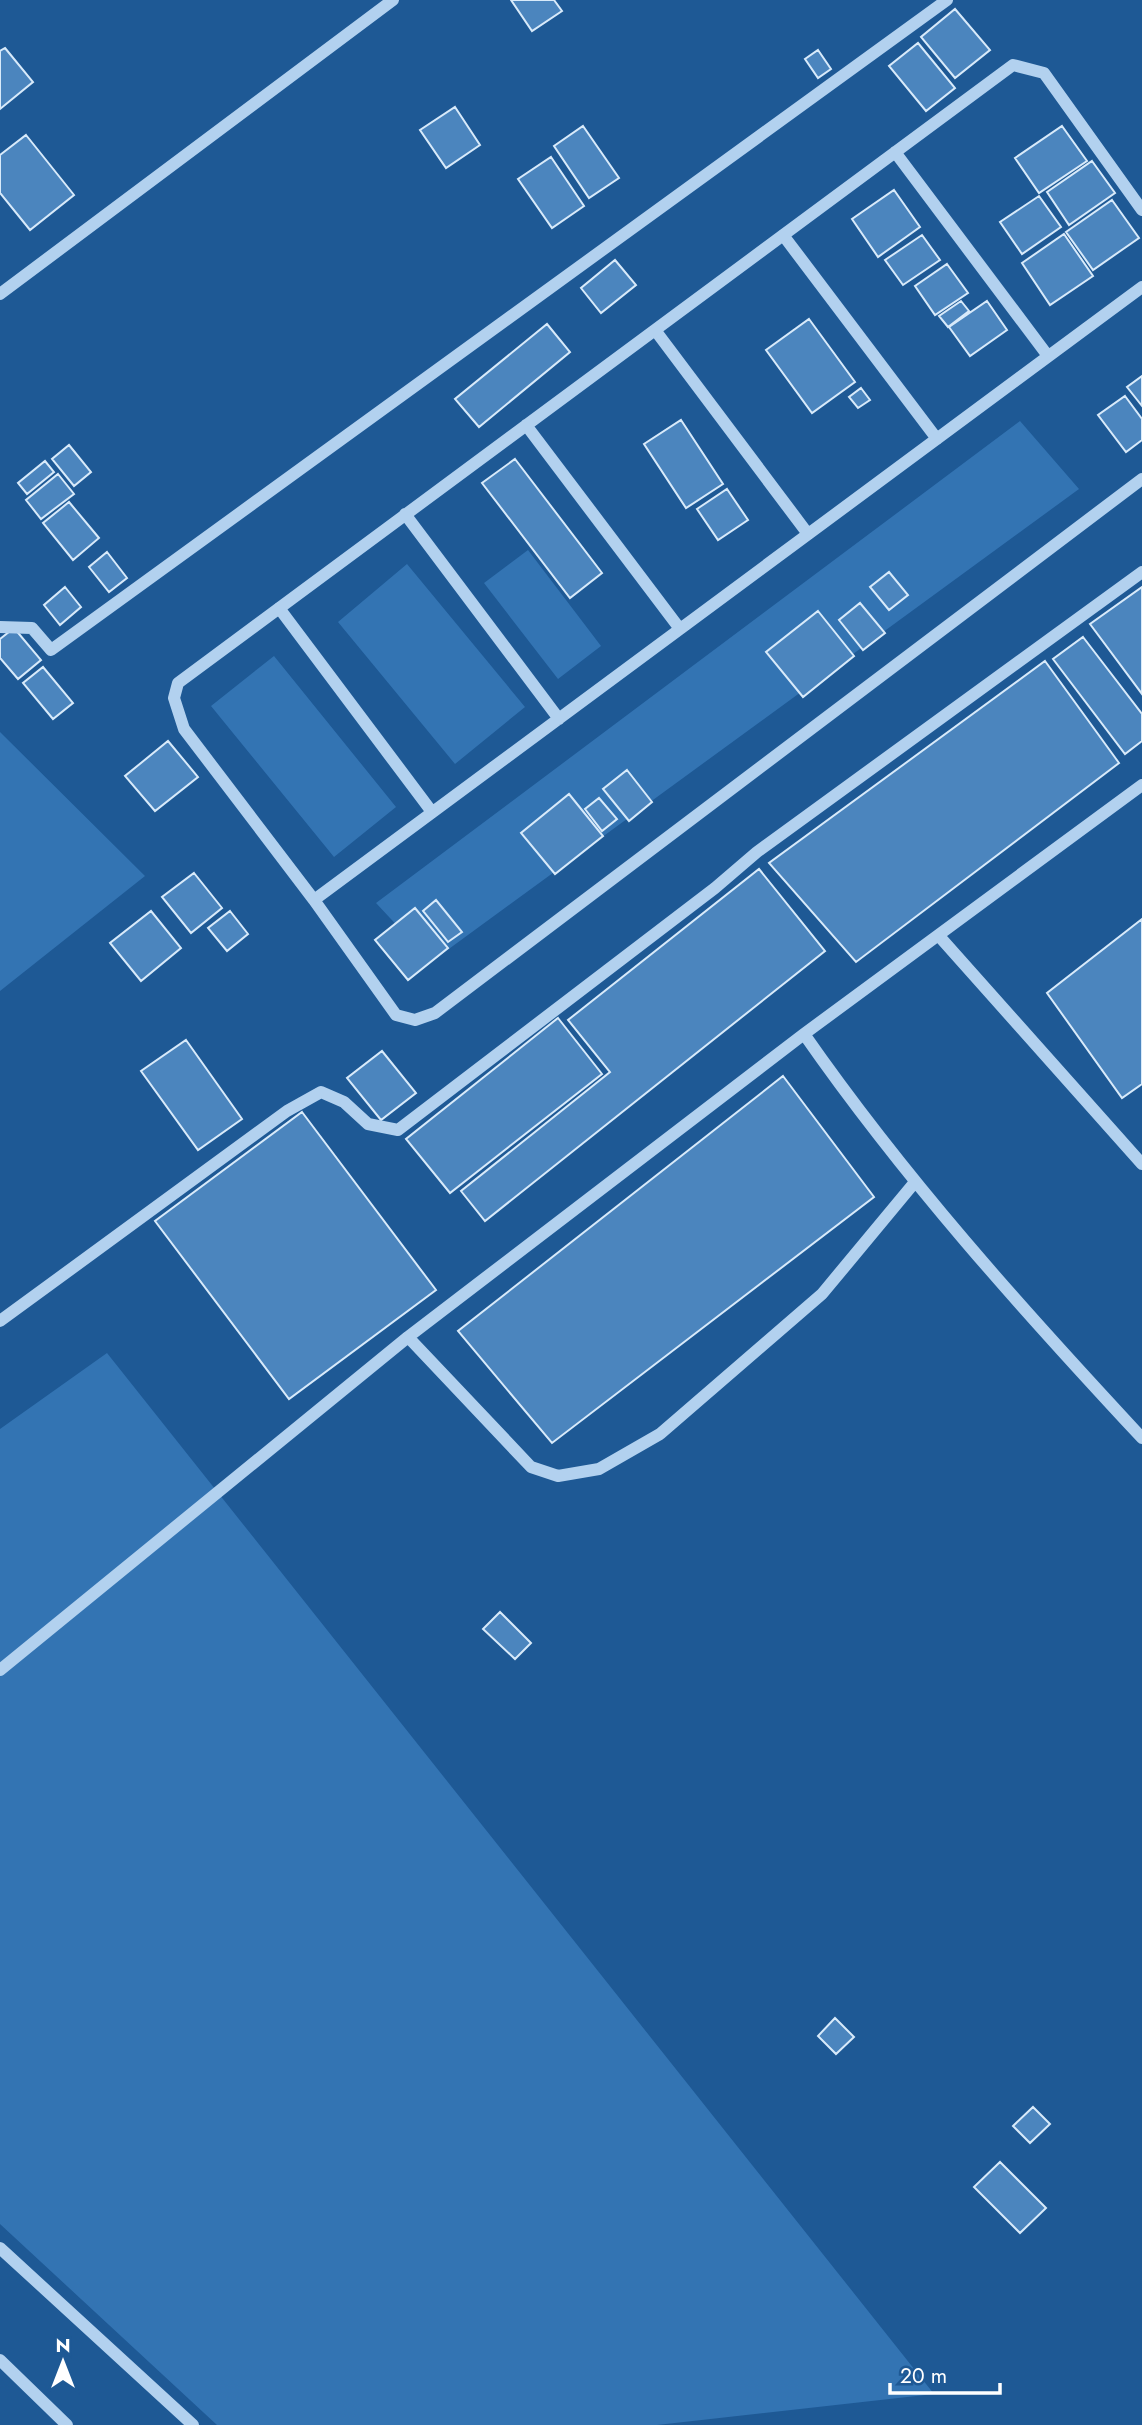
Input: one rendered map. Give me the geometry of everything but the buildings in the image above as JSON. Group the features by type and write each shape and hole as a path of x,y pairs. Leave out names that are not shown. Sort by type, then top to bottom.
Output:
{"street":[{"path":"0,294 393,0"},
{"path":"0,627 32,628 51,650 947,0"},
{"path":"1142,210 1044,73 1013,65 178,682 174,698 184,729 314,900 396,1015 415,1020 435,1013 1142,479"},
{"path":"895,152 1048,356"},
{"path":"783,235 937,439"},
{"path":"314,900 1142,287"},
{"path":"655,330 808,534"},
{"path":"526,425 680,629"},
{"path":"405,514 559,719"},
{"path":"0,1321 287,1111 321,1092 344,1102 368,1124 398,1130 715,888 757,852 1142,572"},
{"path":"279,608 432,812"},
{"path":"0,1670 408,1337 804,1034 1142,785"},
{"path":"939,936 1142,1164"},
{"path":"804,1034 915,1182 1002,1287 1142,1438"},
{"path":"408,1337 531,1467 558,1476 599,1469 660,1434 822,1294 915,1182"},
{"path":"0,2248 194,2425"},
{"path":"0,2360 67,2425"}],"shaded area":[{"path":"1020,421 1079,489 431,962 376,903"},
{"path":"528,550 601,646 558,679 484,583"},
{"path":"407,564 525,707 455,764 338,622"},
{"path":"274,656 396,807 334,857 211,706"},
{"path":"0,732 145,876 0,991"},
{"path":"107,1353 934,2394 657,2425 217,2425 0,2224 0,1429"}]}
